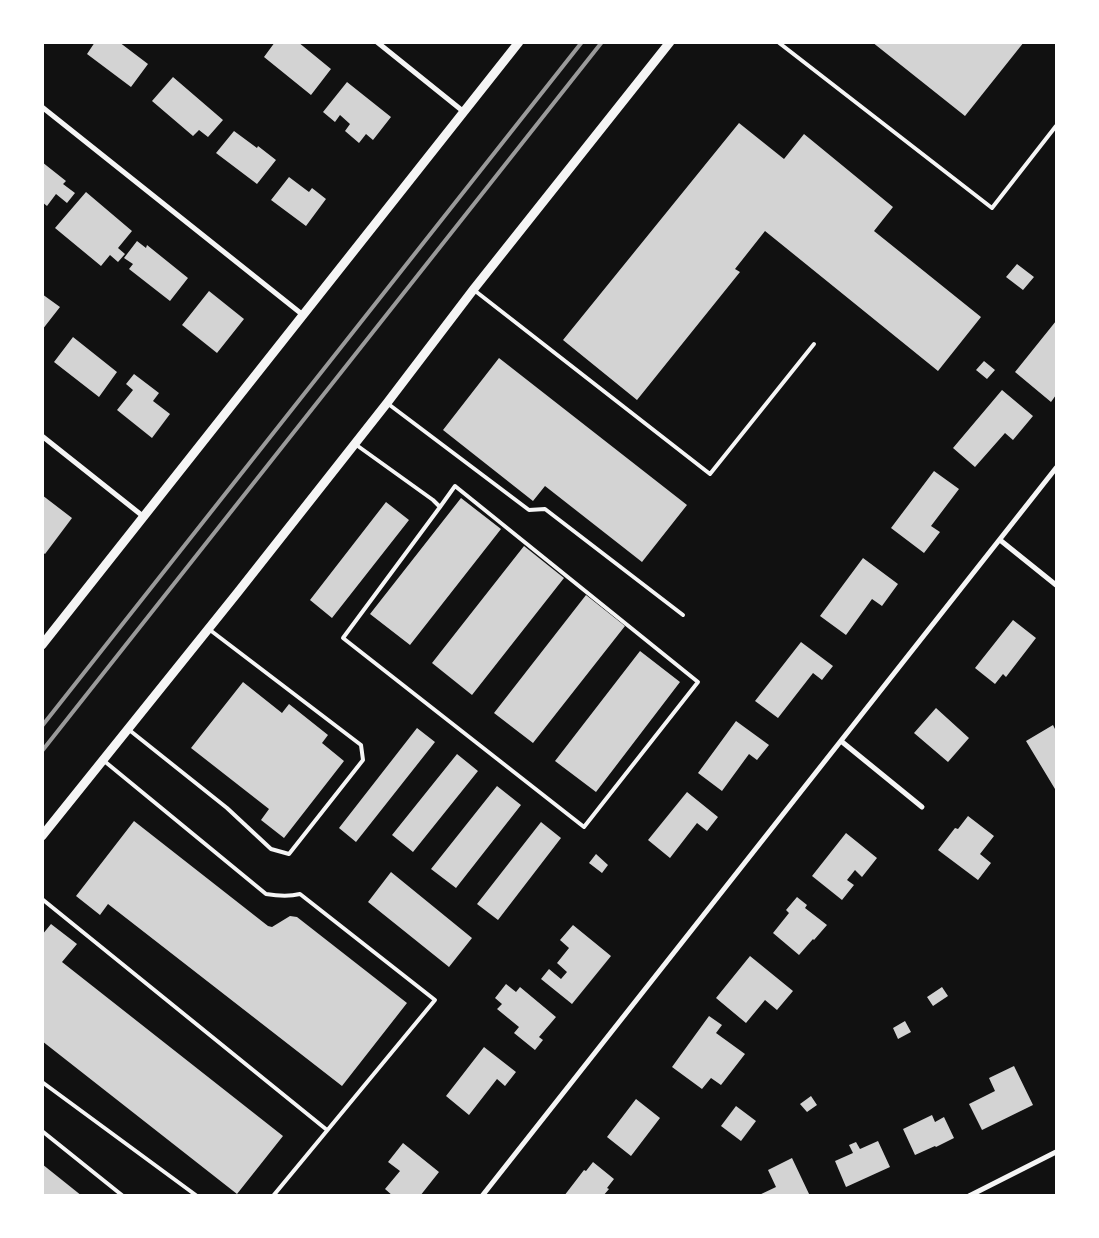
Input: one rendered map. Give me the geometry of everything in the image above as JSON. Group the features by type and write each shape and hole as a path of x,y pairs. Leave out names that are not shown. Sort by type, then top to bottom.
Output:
{"street":[{"path":"377,42 464,112"},
{"path":"42,645 519,42"},
{"path":"42,836 209,629 387,403 473,290 670,42"},
{"path":"42,107 303,315"},
{"path":"42,436 144,517"},
{"path":"482,1196 1056,468"},
{"path":"1000,540 1056,585"},
{"path":"841,741 922,807"},
{"path":"969,1196 1056,1152"}],"lane":[{"path":"778,42 992,208 1056,126"},
{"path":"473,290 710,474 814,344"},
{"path":"387,403 529,510 545,509 683,615"},
{"path":"355,444 440,507"},
{"path":"455,486 698,682 584,827 343,638 440,507 455,486"},
{"path":"128,730 226,808 271,850 290,854 363,760 361,745 209,629"},
{"path":"103,760 266,894 276,896 300,894 434,1000 273,1196"},
{"path":"42,899 327,1130"},
{"path":"42,1082 197,1196"},
{"path":"42,1131 123,1196"}],"building":[{"path":"95,42 119,42 148,64 131,87 87,54"},
{"path":"275,42 298,42 331,69 311,95 264,57"},
{"path":"872,42 1024,42 965,116"},
{"path":"173,77 223,120 208,137 199,130 193,136 152,101"},
{"path":"347,82 391,117 373,140 366,134 359,143 345,131 350,124 340,115 335,122 323,112"},
{"path":"739,123 784,159 804,134 893,207 874,231 981,317 938,371 765,231 735,269 740,272 637,400 563,340"},
{"path":"234,131 276,160 257,184 216,153"},
{"path":"42,162 66,181 63,184 75,193 67,203 56,194 47,206 42,202"},
{"path":"289,177 309,192 312,188 326,199 306,226 271,200"},
{"path":"86,192 132,231 118,248 125,254 118,262 110,255 101,266 55,228"},
{"path":"137,241 146,248 147,245 188,278 170,301 129,269 133,264 124,258"},
{"path":"1017,264 1034,277 1023,290 1006,277"},
{"path":"209,291 244,319 217,353 182,325"},
{"path":"42,294 60,307 42,330"},
{"path":"1056,321 1056,395 1051,402 1015,372"},
{"path":"73,337 117,372 99,397 54,362"},
{"path":"499,358 687,505 642,562 545,486 533,501 443,430"},
{"path":"984,361 995,370 987,379 976,370"},
{"path":"134,374 159,393 153,401 170,414 152,438 117,410 133,390 126,384"},
{"path":"1002,390 1033,416 1013,440 1005,433 975,467 953,448"},
{"path":"934,471 959,489 931,526 940,532 924,553 891,528"},
{"path":"42,495 72,518 45,554 42,552"},
{"path":"461,498 501,529 410,645 370,614"},
{"path":"386,502 409,520 332,618 310,600"},
{"path":"524,546 564,578 472,695 432,663"},
{"path":"863,558 898,584 882,606 872,599 846,635 820,616"},
{"path":"586,595 625,626 533,743 494,713"},
{"path":"1013,620 1036,638 1006,677 1003,674 995,684 975,668"},
{"path":"801,642 833,666 822,680 813,673 778,718 755,701"},
{"path":"640,651 680,682 596,792 555,761"},
{"path":"243,682 282,713 289,704 328,735 322,743 344,761 284,838 261,820 269,809 191,748"},
{"path":"936,708 969,738 948,762 914,733"},
{"path":"736,721 769,745 757,760 749,754 722,791 698,773"},
{"path":"1053,725 1056,731 1055,789 1026,741"},
{"path":"417,728 435,742 356,842 339,828"},
{"path":"457,754 478,771 413,852 392,835"},
{"path":"497,786 521,805 456,888 431,869"},
{"path":"687,792 718,817 707,831 697,823 670,858 648,840"},
{"path":"968,816 994,836 980,854 991,863 978,880 938,850 955,828 958,829"},
{"path":"134,821 268,926 272,927 290,916 297,917 407,1003 342,1086 108,904 100,915 76,896"},
{"path":"541,822 561,838 498,920 477,904"},
{"path":"846,833 877,858 862,877 855,870 847,880 854,885 842,900 812,876"},
{"path":"596,854 608,865 602,873 589,863"},
{"path":"391,872 472,938 449,967 368,902"},
{"path":"797,897 807,905 805,908 827,925 799,955 773,933 789,913 786,910"},
{"path":"51,924 77,944 62,962 283,1136 237,1194 42,1041 42,935"},
{"path":"573,925 611,956 572,1004 541,979 549,969 561,979 567,972 557,963 569,948 560,940"},
{"path":"750,956 793,991 777,1010 765,1000 746,1023 716,998"},
{"path":"506,984 516,992 520,987 556,1017 539,1037 543,1040 535,1050 514,1033 519,1027 497,1009 502,1004 495,998"},
{"path":"942,987 948,996 933,1006 927,997"},
{"path":"709,1016 722,1025 716,1033 745,1054 721,1085 711,1078 702,1089 672,1067"},
{"path":"905,1021 911,1032 898,1039 893,1028"},
{"path":"484,1047 516,1072 505,1086 497,1079 469,1115 446,1096"},
{"path":"1014,1066 1033,1105 982,1130 969,1104 995,1091 989,1078"},
{"path":"811,1096 817,1105 807,1112 800,1104"},
{"path":"636,1099 660,1118 631,1156 607,1137"},
{"path":"736,1106 756,1121 741,1141 721,1126"},
{"path":"932,1115 935,1122 944,1117 954,1138 915,1155 903,1129"},
{"path":"878,1141 890,1167 846,1187 835,1161 853,1153 849,1145 856,1142 860,1149"},
{"path":"403,1143 439,1172 420,1196 393,1196 385,1189 400,1171 388,1162"},
{"path":"792,1158 810,1196 757,1196 776,1187 768,1170"},
{"path":"593,1162 614,1179 607,1188 609,1189 603,1196 564,1196 584,1170 586,1171"},
{"path":"42,1164 82,1196 42,1196"}],"railway":[{"path":"42,726 582,42"},
{"path":"42,751 602,42"}]}
